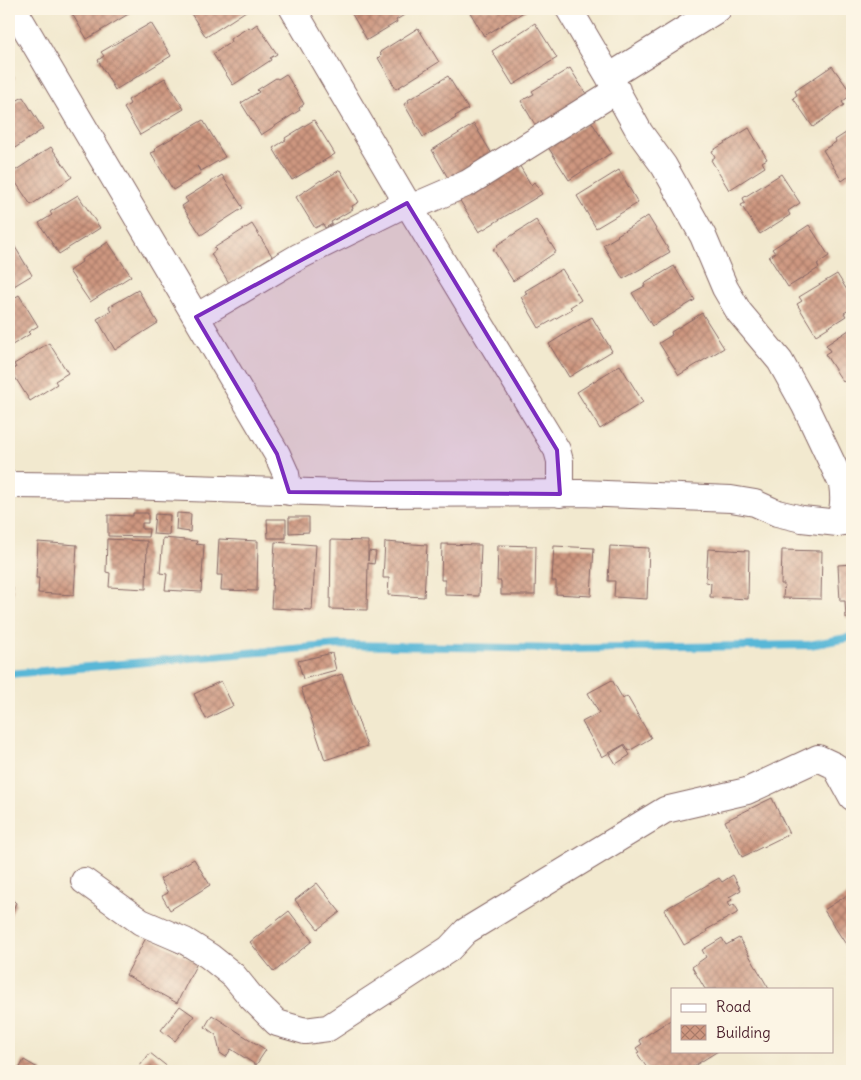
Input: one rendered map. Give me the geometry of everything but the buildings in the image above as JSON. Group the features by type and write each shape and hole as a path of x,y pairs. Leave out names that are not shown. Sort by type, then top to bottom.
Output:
{"street":[{"path":"14,9 277,454 286,474 289,492"},
{"path":"569,9 640,133 664,166 703,236 725,288 739,312 780,361 805,406 842,484 844,496 841,518 845,522"},
{"path":"196,317 298,258 408,205 468,183 613,84 718,9"},
{"path":"297,10 408,205 557,450 560,461 560,494"},
{"path":"9,485 127,486 374,494 560,494 731,500 755,503 777,513 802,519 845,522"},
{"path":"84,881 141,922 165,934 185,941 208,956 234,976 251,997 277,1023 305,1031 328,1028 448,949 466,931 665,810 747,792 818,758 835,766 852,797"}],"highlighted area":[{"path":"407,203 557,450 560,494 289,492 277,454 196,317"}],"waterway":[{"path":"9,674 339,645 561,649 810,645 852,637"}]}
